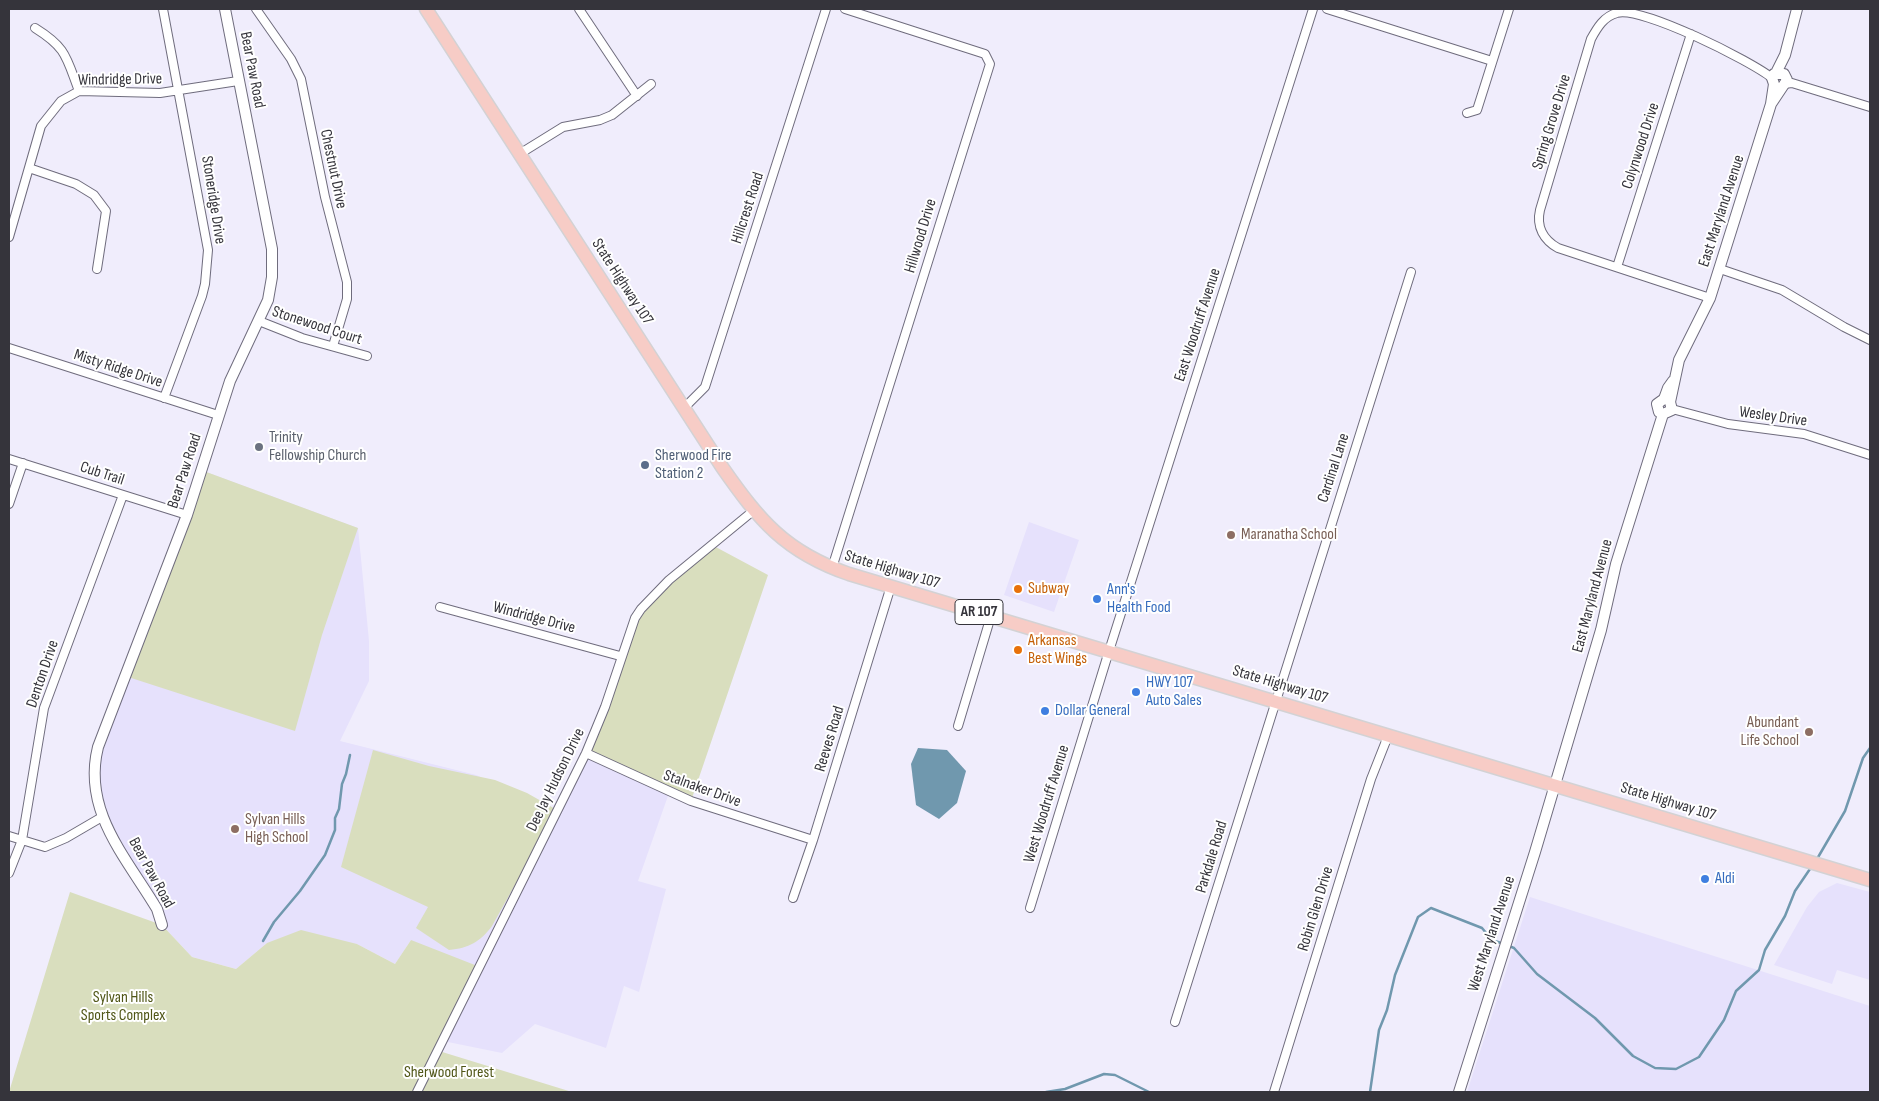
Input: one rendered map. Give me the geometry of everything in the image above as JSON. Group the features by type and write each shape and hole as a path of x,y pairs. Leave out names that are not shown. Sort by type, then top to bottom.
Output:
{"main road":[{"name":"State Highway 107","path":"426,9 684,408 753,511 783,539 832,568 1870,880"}],"street":[{"name":"Stoneridge Drive","path":"163,9 206,228 208,265 202,296 164,398"},
{"name":"Bear Paw Road","path":"162,925 157,909 102,817 94,788 94,771 98,747 187,515 218,415 238,362 259,321 270,288 272,249 225,9"},
{"name":"Chestnut Drive","path":"256,9 291,59 301,79 324,197 347,282 347,299 333,346"},
{"path":"579,9 637,96"},
{"name":"Hillcrest Road","path":"684,408 705,387 826,9"},
{"name":"Hillwood Drive","path":"832,568 990,64 985,54 845,9"},
{"name":"East Woodruff Avenue","path":"1108,651 1313,9"},
{"path":"1327,9 1492,61"},
{"path":"1467,113 1477,110 1509,9"},
{"name":"East Maryland Avenue","path":"1554,785 1600,630 1616,564 1667,406 1679,360 1710,298 1720,269 1771,104 1777,98 1779,79 1798,9"},
{"name":"Spring Grove Drive","path":"1710,298 1558,248 1545,238 1539,222 1540,210 1592,40 1603,21 1610,16 1625,12 1691,34 1779,79 1870,106"},
{"path":"35,28 55,40 65,53 79,91"},
{"name":"Colynwood Drive","path":"1617,267 1691,34"},
{"name":"Windridge Drive","path":"9,237 45,118 61,101 79,91 150,94 238,81"},
{"path":"521,154 563,127 600,120 612,115 651,84"},
{"path":"29,168 76,184 94,195 106,211 97,268"},
{"path":"1720,269 1782,290 1844,327 1870,340"},
{"name":"Cardinal Lane","path":"1275,701 1410,272"},
{"name":"Stonewood Court","path":"259,321 302,338 367,356"},
{"name":"Misty Ridge Drive","path":"9,348 218,415"},
{"name":"Wesley Drive","path":"1667,406 1728,424 1804,434 1870,455"},
{"name":"Cub Trail","path":"9,459 187,515"},
{"path":"9,504 23,463"},
{"name":"Denton Drive","path":"9,872 22,840 44,708 123,495"},
{"name":"Dee Jay Hudson Drive","path":"417,1092 586,753 605,707 620,656 635,618 654,593 753,511"},
{"name":"Reeves Road","path":"793,898 814,840 891,586"},
{"name":"Windridge Drive","path":"440,606 620,656"},
{"path":"958,726 991,616"},
{"name":"West Woodruff Avenue","path":"1030,908 1108,651"},
{"name":"Parkdale Road","path":"1175,1022 1275,701"},
{"name":"Robin Glen Drive","path":"1274,1092 1366,796 1388,736"},
{"name":"Stalnaker Drive","path":"586,753 690,802 814,840"},
{"name":"West Maryland Avenue","path":"1459,1092 1554,785"},
{"path":"9,836 45,847 66,838 102,817"}],"shaded area":[{"path":"201,470 358,528 369,641 369,681 340,741 476,775 557,810 586,753 669,793 638,881 666,889 639,992 624,986 606,1048 535,1024 502,1053 443,1041 411,940 395,964 357,944 267,943 236,969 192,957 162,925 102,817 94,771"},
{"path":"1029,522 1079,540 1054,612 1004,595"},
{"path":"1837,883 1870,892 1870,980 1837,970 1832,984 1774,965 1807,907 1819,892"},
{"path":"1530,897 1870,1006 1870,1092 1467,1092"}],"green space":[{"path":"201,470 358,528 322,635 295,731 125,676"},
{"path":"712,545 768,575 691,801 586,753 641,609"},
{"path":"373,750 429,766 495,780 527,793 557,810 492,926 473,943 462,948 449,950 416,928 428,907 341,867"},
{"name":"Sylvan Hills Sports Complex","path":"70,892 162,925 192,957 236,969 267,943 301,930 357,944 395,964 411,940 480,967 439,1051 572,1092 9,1092"}],"water":[{"path":"918,748 947,750 966,771 957,803 939,819 916,805 911,764"}],"waterway":[{"path":"1817,859 1845,811 1863,758 1870,748"},
{"path":"263,941 274,922 300,891 325,855 335,830 335,818 339,809 342,784 350,755"},
{"path":"1509,946 1514,948 1537,974 1595,1018 1633,1056 1655,1068 1676,1069 1699,1057 1724,1020 1736,991 1759,970 1765,950 1785,916 1795,891 1812,866"},
{"path":"1370,1092 1379,1030 1387,1010 1395,975 1418,917 1431,908 1482,928 1492,940 1504,944"},
{"path":"1046,1092 1065,1089 1104,1074 1115,1075 1149,1092"}],"place":[{"name":"Trinity Fellowship Church","path":"259,447"},
{"name":"Sherwood Fire Station 2","path":"645,465"},
{"name":"Maranatha School","path":"1231,535"},
{"name":"Subway","path":"1018,589"},
{"name":"Ann's Health Food","path":"1097,599"},
{"name":"Arkansas Best Wings","path":"1018,650"},
{"name":"HWY 107 Auto Sales","path":"1136,692"},
{"name":"Dollar General","path":"1045,711"},
{"name":"Abundant Life School","path":"1809,732"},
{"name":"Sylvan Hills High School","path":"235,829"},
{"name":"Aldi","path":"1705,879"}],"park label":[{"name":"Sherwood Forest","path":"449,1073"}]}
